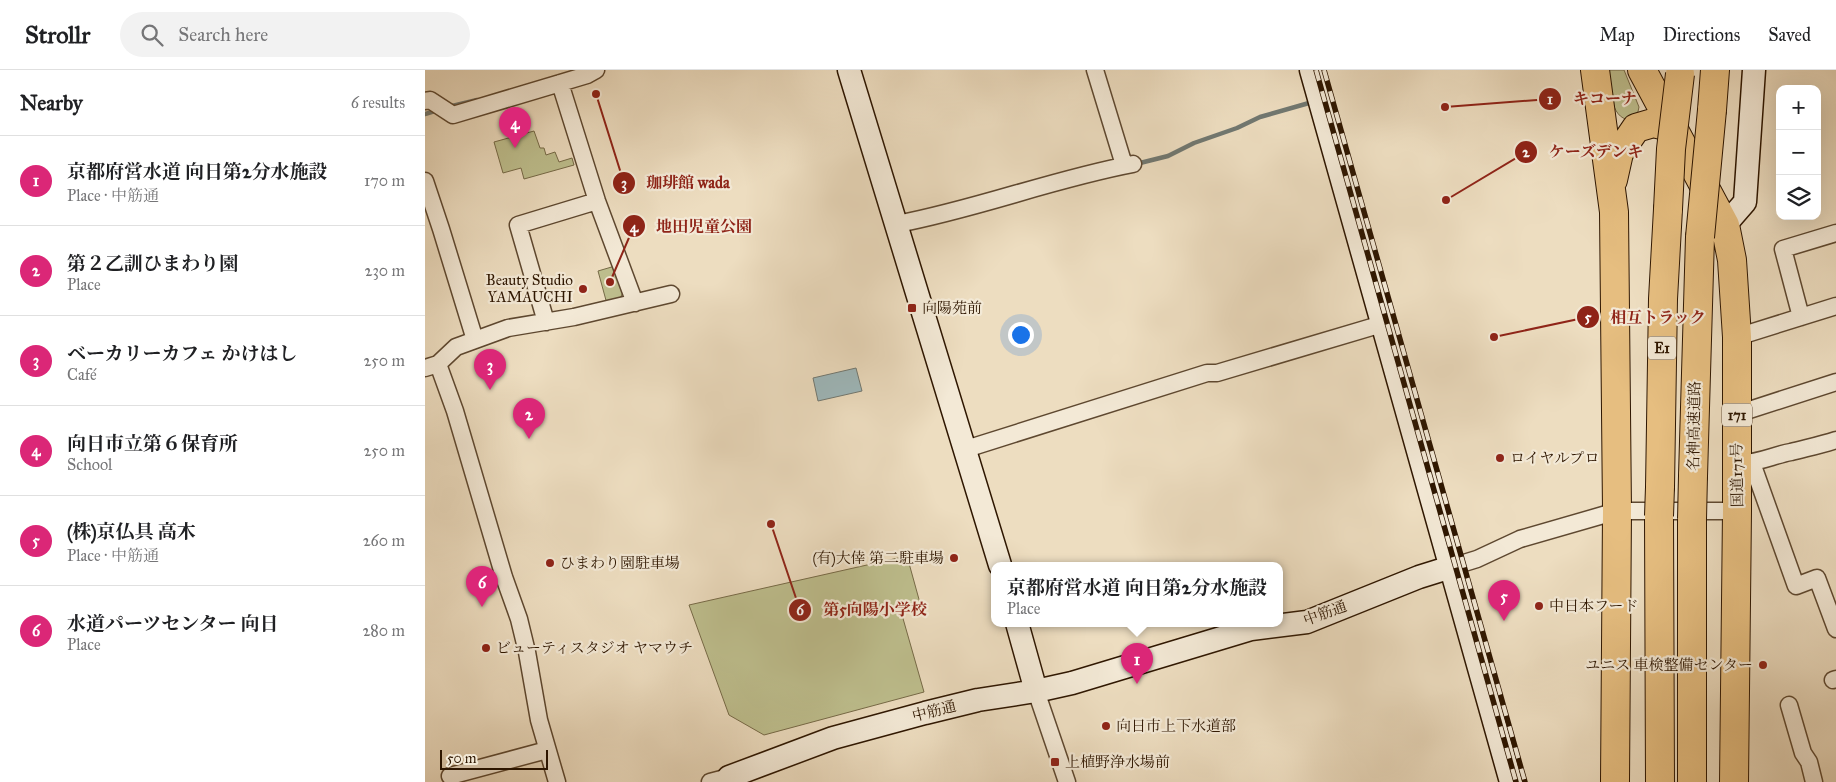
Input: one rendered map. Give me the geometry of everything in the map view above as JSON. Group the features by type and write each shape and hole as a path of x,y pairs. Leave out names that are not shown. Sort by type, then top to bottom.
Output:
{"highway":[{"path":"1595,70 1614,212 1617,511 1615,782"},
{"name":"国道171号","path":"1642,70 1725,225 1732,260 1737,337 1737,414 1744,463 1737,511 1734,782"},
{"name":"名神高速道路","path":"1692,782 1692,519 1700,237 1715,70"},
{"name":"E1","path":"1660,782 1659,516 1663,299 1671,149 1680,72"},
{"path":"1611,189 1619,153 1636,128 1653,123 1673,128"}],"street":[{"path":"849,70 897,224 927,330 966,448 999,562"},
{"path":"897,224 931,218 1023,190 1128,164 1095,70"},
{"path":"1311,70 1511,782"},
{"path":"1725,225 1745,202 1754,70"},
{"path":"437,106 453,115 593,72"},
{"path":"560,83 597,201 635,303"},
{"path":"425,181 475,340"},
{"path":"546,322 518,225 597,201"},
{"path":"1801,317 1783,249 1836,233"},
{"path":"557,782 539,720 519,619 504,578 460,429 432,366 456,347 508,328 574,317 671,294"},
{"path":"1737,337 1836,306"},
{"path":"966,448 1207,373 1217,373 1382,324"},
{"path":"1737,414 1836,382"},
{"path":"1836,440 1813,448 1744,463 1796,586 1817,578 1836,629"},
{"name":"中筋通","path":"1283,625 1307,622 1419,577 1477,559 1520,539 1617,511 1737,511"},
{"path":"1018,627 1067,782"},
{"name":"中筋通","path":"720,780 833,738 978,700 1037,691 1072,683 1251,629 1267,627"},
{"path":"1789,705 1803,753 1809,762 1814,782"},
{"path":"450,776 547,750"}],"green space":[{"path":"1609,70 1624,70 1639,107 1637,116 1630,120 1618,114 1612,101"},
{"path":"534,131 540,148 544,148 546,155 555,152 559,162 572,158 574,165 524,179 521,168 503,173 494,142"},
{"path":"615,266 623,292 619,301 607,304 598,271"},
{"path":"907,556 920,603 900,608 924,692 764,735 729,715 689,605"}],"water":[{"path":"856,368 862,391 818,401 813,378"}],"waterway":[{"path":"448,107 477,100"},
{"path":"1140,163 1168,156 1194,143 1237,128 1260,117 1309,103"},
{"path":"425,114 438,110"}],"railway":[{"path":"1316,70 1516,782"},
{"path":"1324,70 1525,782"}],"place":[{"name":"珈琲館 wada","path":"596,94"},
{"name":"キコーナ","path":"1445,107"},
{"name":"向日市立第６保育所","path":"515,148"},
{"name":"ケーズデンキ","path":"1446,200"},
{"name":"地田児童公園","path":"610,282"},
{"name":"Beauty Studio YAMAUCHI","path":"583,289"},
{"name":"向陽苑前","path":"912,308"},
{"name":"相互トラック","path":"1494,337"},
{"name":"ベーカリーカフェ かけはし","path":"490,390"},
{"name":"第２乙訓ひまわり園","path":"529,439"},
{"name":"ロイヤルプロ","path":"1500,458"},
{"name":"第5向陽小学校","path":"771,524"},
{"name":"(有)大倖 第二駐車場","path":"954,558"},
{"name":"ひまわり園駐車場","path":"550,563"},
{"name":"中日本フード","path":"1539,606"},
{"name":"水道パーツセンター 向日","path":"482,607"},
{"name":"(株)京仏具 高木","path":"1504,621"},
{"name":"ビューティスタジオ ヤマウチ","path":"486,648"},
{"name":"ユニス 車検整備センター","path":"1763,665"},
{"name":"京都府営水道 向日第2分水施設","path":"1137,684"},
{"name":"向日市上下水道部","path":"1106,726"},
{"name":"上植野浄水場前","path":"1055,762"}]}
